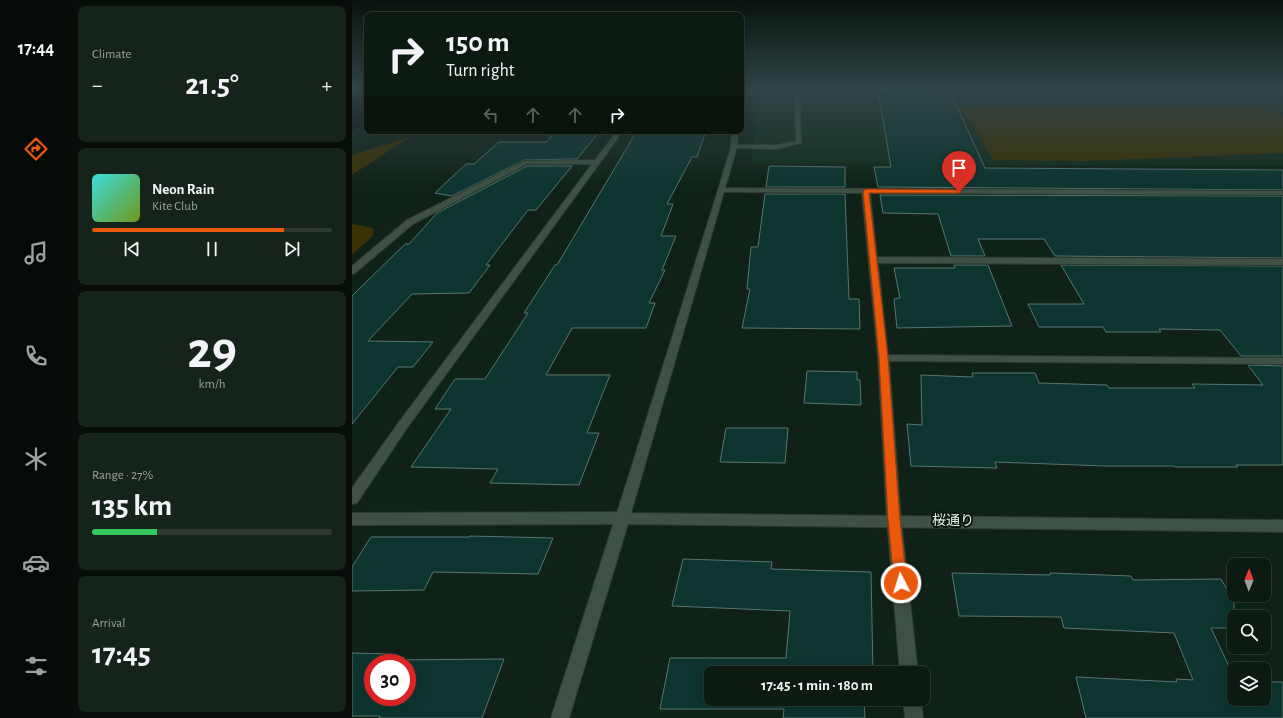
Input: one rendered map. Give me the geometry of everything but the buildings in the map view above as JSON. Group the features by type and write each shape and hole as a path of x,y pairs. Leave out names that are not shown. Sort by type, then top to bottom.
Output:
{"street":[{"path":"734,147 777,148 799,142 798,121"},
{"path":"352,499 403,425 618,134"},
{"path":"560,718 623,518 722,190 734,147 735,134"},
{"path":"352,271 410,222 526,162 597,162"},
{"path":"722,190 1283,193"},
{"path":"866,191 883,358 894,520 908,666"},
{"path":"873,260 1283,262"},
{"path":"883,358 1283,361"},
{"name":"桜通り","path":"352,519 623,518 894,520 1283,526"},
{"path":"913,706 914,718"}],"shaded area":[{"path":"352,121 364,121 364,126 352,130"},
{"path":"755,121 1283,121 1283,166 751,164 756,129"},
{"path":"970,121 1283,121 1283,153 1085,161 993,160"},
{"path":"410,137 352,175 352,155"},
{"path":"352,224 373,228 373,236 352,255"}],"route":[{"path":"901,583 894,520 883,358 866,191 959,192"}]}
